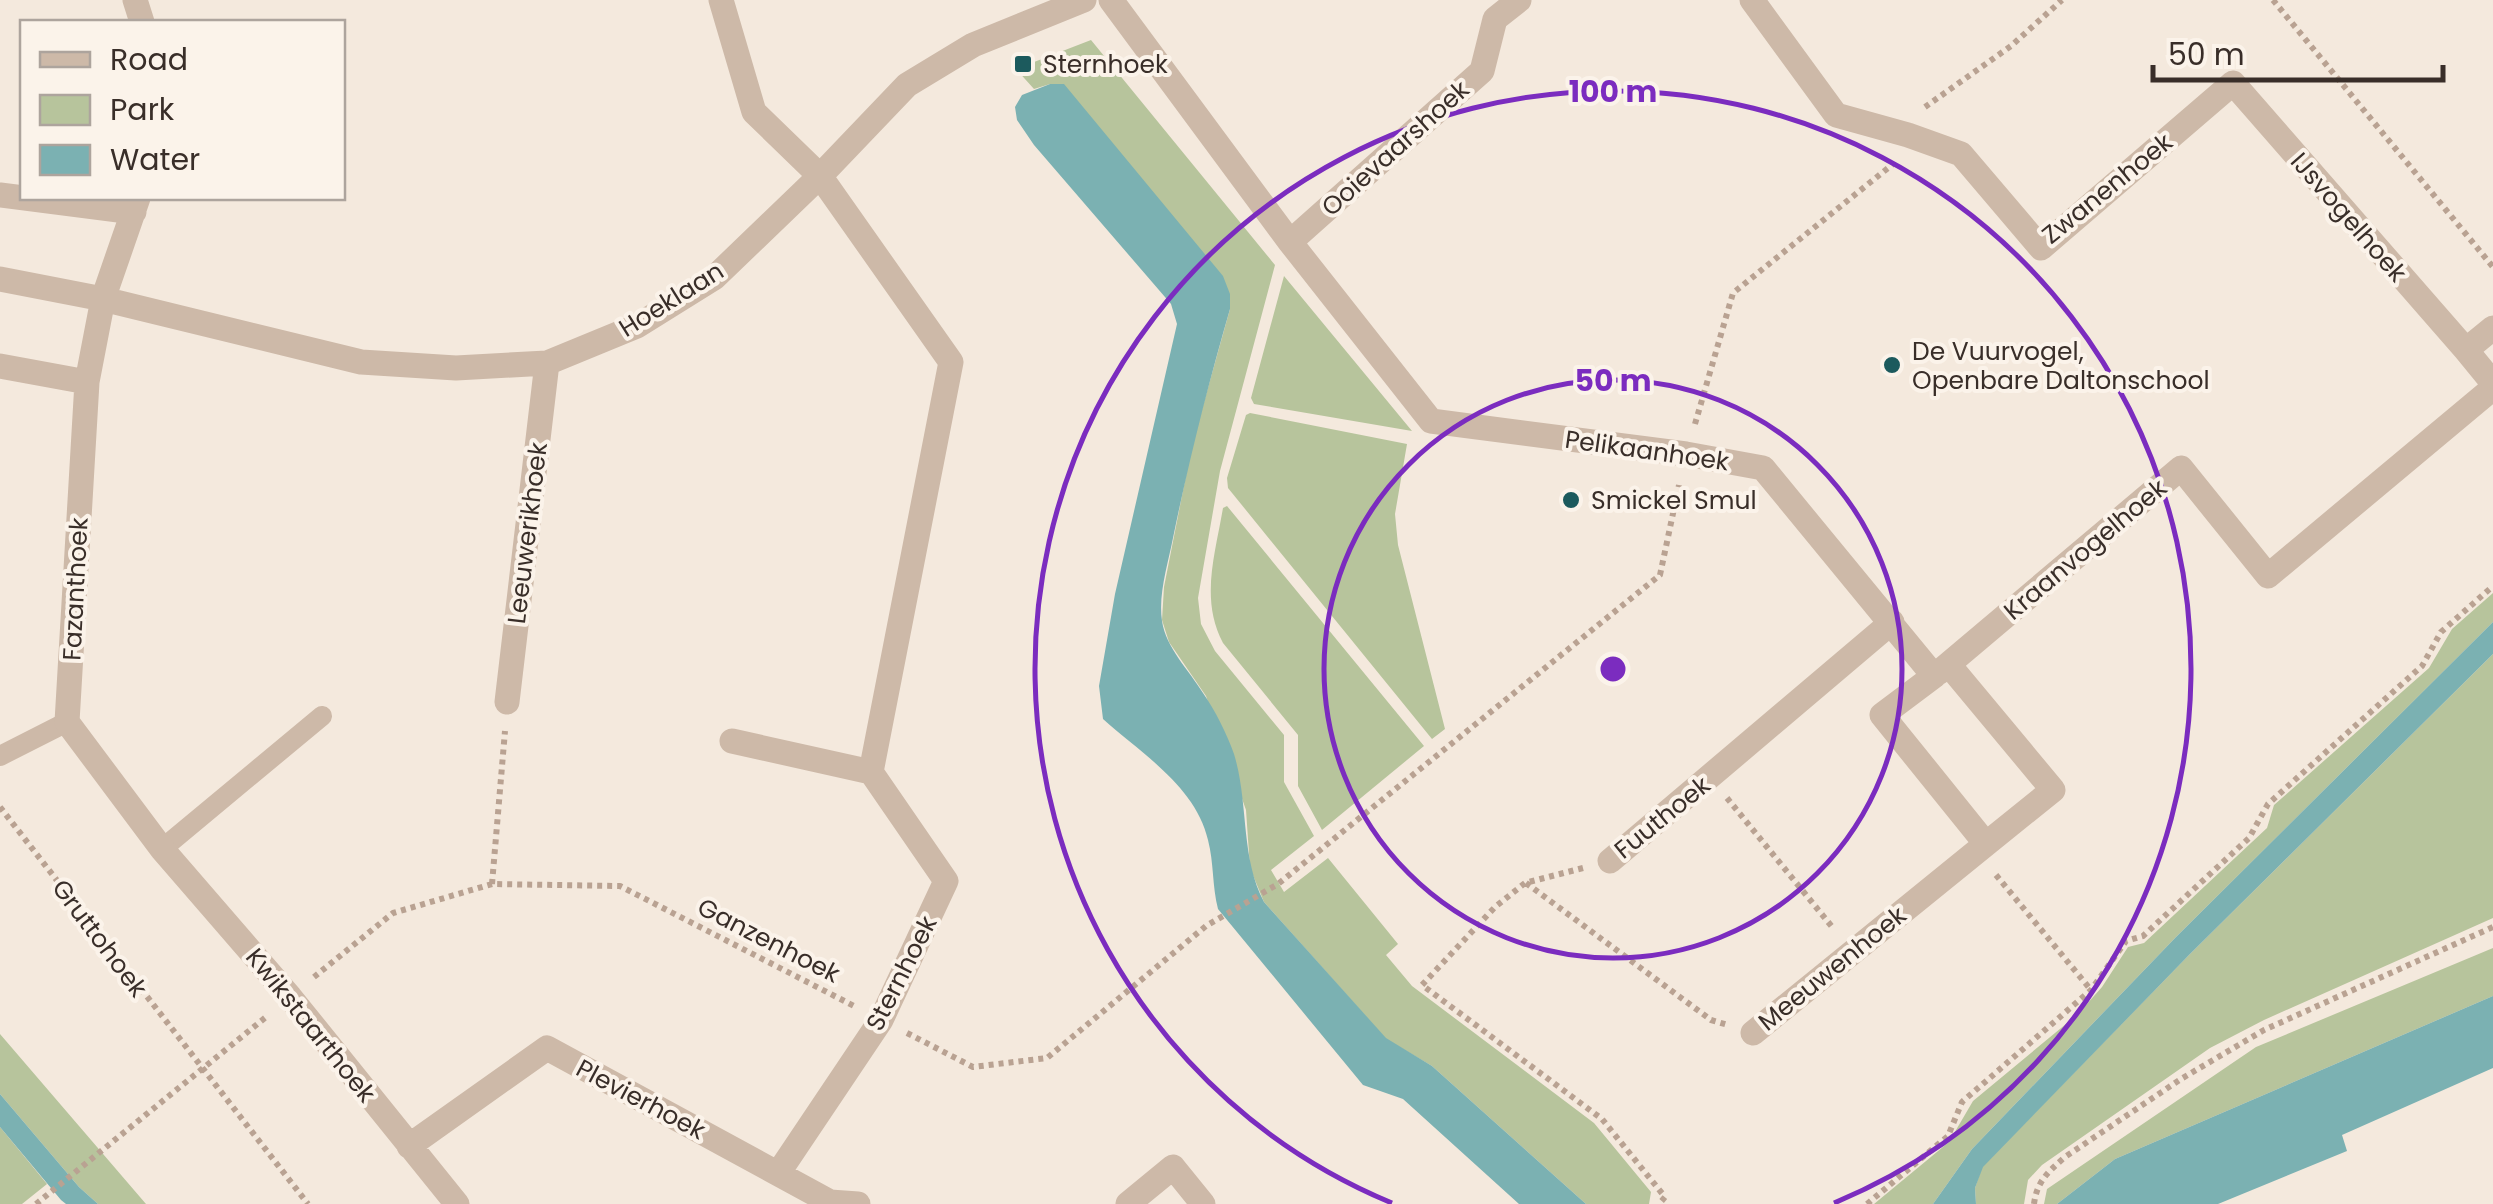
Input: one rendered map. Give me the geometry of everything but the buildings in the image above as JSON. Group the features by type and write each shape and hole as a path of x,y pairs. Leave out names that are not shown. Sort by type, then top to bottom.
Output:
{"street":[{"path":"721,0 754,112 820,176 950,362 871,772 732,741"},
{"name":"Hoeklaan","path":"0,279 103,299 361,362 456,368 547,363 638,326 714,278 820,176 907,84 973,45 1084,0"},
{"name":"Pelikaanhoek","path":"1111,0 1290,242 1431,421 1764,468 1892,622 2052,790 1981,848"},
{"name":"Ooievaarshoek","path":"1290,242 1482,71 1495,19 1520,0"},
{"name":"Zwanenhoek","path":"1766,4 1836,115 1908,134 1961,154 2041,248 2232,84"},
{"name":"IJsvogelhoek","path":"2232,84 2466,350"},
{"path":"68,200 136,205"},
{"name":"Fazanthoek","path":"67,722 88,382 103,299 136,205"},
{"path":"2466,350 2493,328"},
{"name":"Kraanvogelhoek","path":"1941,670 2181,468 2268,576 2493,385 2466,350"},
{"name":"Leeuwerikhoek","path":"507,702 547,363"},
{"path":"0,366 88,382"},
{"name":"Fuuthoek","path":"1610,861 1892,622"},
{"path":"1941,670 1882,715 1981,848"},
{"path":"67,722 162,849"},
{"name":"Sternhoek","path":"779,1172 881,1020 946,881 871,772"},
{"name":"Meeuwenhoek","path":"1753,1033 1981,848"},
{"name":"Kwikstaarthoek","path":"162,849 290,998 456,1204"},
{"name":"Plevierhoek","path":"409,1146 548,1048 779,1172"},
{"path":"1128,1204 1173,1167 1204,1204"},
{"path":"779,1172 830,1203 858,1204"}],"lane":[{"path":"162,849 322,716"},
{"path":"0,756 67,722"}],"path":[{"path":"2273,0 2493,267"},
{"path":"1867,1204 1948,1136 1962,1102 2091,990 2126,941 2143,936 2248,838 2268,804 2422,666 2441,632 2493,586"},
{"path":"492,884 507,702"},
{"path":"1710,778 1853,952"},
{"name":"Gruttohoek","path":"0,807 202,1069"},
{"path":"1981,848 2091,990"},
{"name":"Fuuthoek","path":"1610,861 1524,883 1496,907 1422,986 1602,1119 1665,1202"},
{"name":"Meeuwenhoek","path":"1524,883 1711,1020 1753,1033"},
{"name":"Ganzenhoek","path":"36,1204 393,913 492,884 620,886 973,1067 1046,1058 1206,926 1278,884"},
{"path":"2034,1204 2036,1188 2065,1157 2225,1051 2286,1019 2493,928"},
{"path":"202,1069 308,1204"}],"green space":[{"path":"1091,40 1275,265 1220,471 1198,598 1201,624 1215,651 1284,735 1284,782 1314,836 1271,870 1284,892 1328,858 1398,944 1386,955 1412,986 1594,1123 1651,1192 1649,1204 1586,1204 1432,1066 1386,1039 1264,902 1250,868 1246,810 1206,696 1169,642 1162,620 1164,587 1192,445 1230,309 1050,84 1034,89 1016,69"},
{"path":"1284,276 1412,431 1254,404 1251,398"},
{"path":"1246,415 1407,444 1395,514 1398,545 1445,729 1432,739 1228,488 1227,478"},
{"path":"1227,506 1424,746 1322,830 1298,786 1298,735 1223,643 1216,626 1211,577 1223,508"},
{"path":"2493,593 2493,622 2176,937 1972,1149 1933,1204 1874,1204 1949,1142 1973,1101 2078,1014 2102,987 2128,947 2144,943 2267,828 2274,805 2429,668 2452,629"},
{"path":"2493,654 2493,918 2210,1048 2042,1165 2028,1180 2024,1204 1976,1204 1975,1188 1982,1167"},
{"path":"2493,948 2493,996 2115,1159 2057,1204 2044,1204 2047,1189 2256,1047"},
{"path":"0,1034 146,1204 98,1204 79,1187 0,1094"},
{"path":"0,1127 47,1184 22,1204 0,1204"}],"water":[{"path":"1050,84 1064,84 1223,276 1230,294 1230,309 1179,509 1161,611 1168,640 1212,707 1234,754 1251,866 1264,902 1386,1038 1432,1066 1586,1204 1519,1204 1403,1099 1363,1085 1218,909 1208,840 1202,821 1180,787 1103,719 1099,686 1115,594 1177,324 1171,304 1034,145 1017,120 1015,107 1022,95"},
{"path":"2493,622 2493,654 2190,954 1983,1167 1975,1188 1976,1204 1933,1204 1972,1149 2176,937"},
{"path":"2493,996 2493,1068 2342,1135 2347,1151 2218,1204 2057,1204 2115,1159"},
{"path":"0,1094 98,1204 66,1204 61,1200 0,1127"}],"place":[{"name":"Sternhoek","path":"1023,64"},
{"name":"De Vuurvogel, Openbare Daltonschool","path":"1892,365"},
{"name":"Smickel Smul","path":"1571,500"}]}
